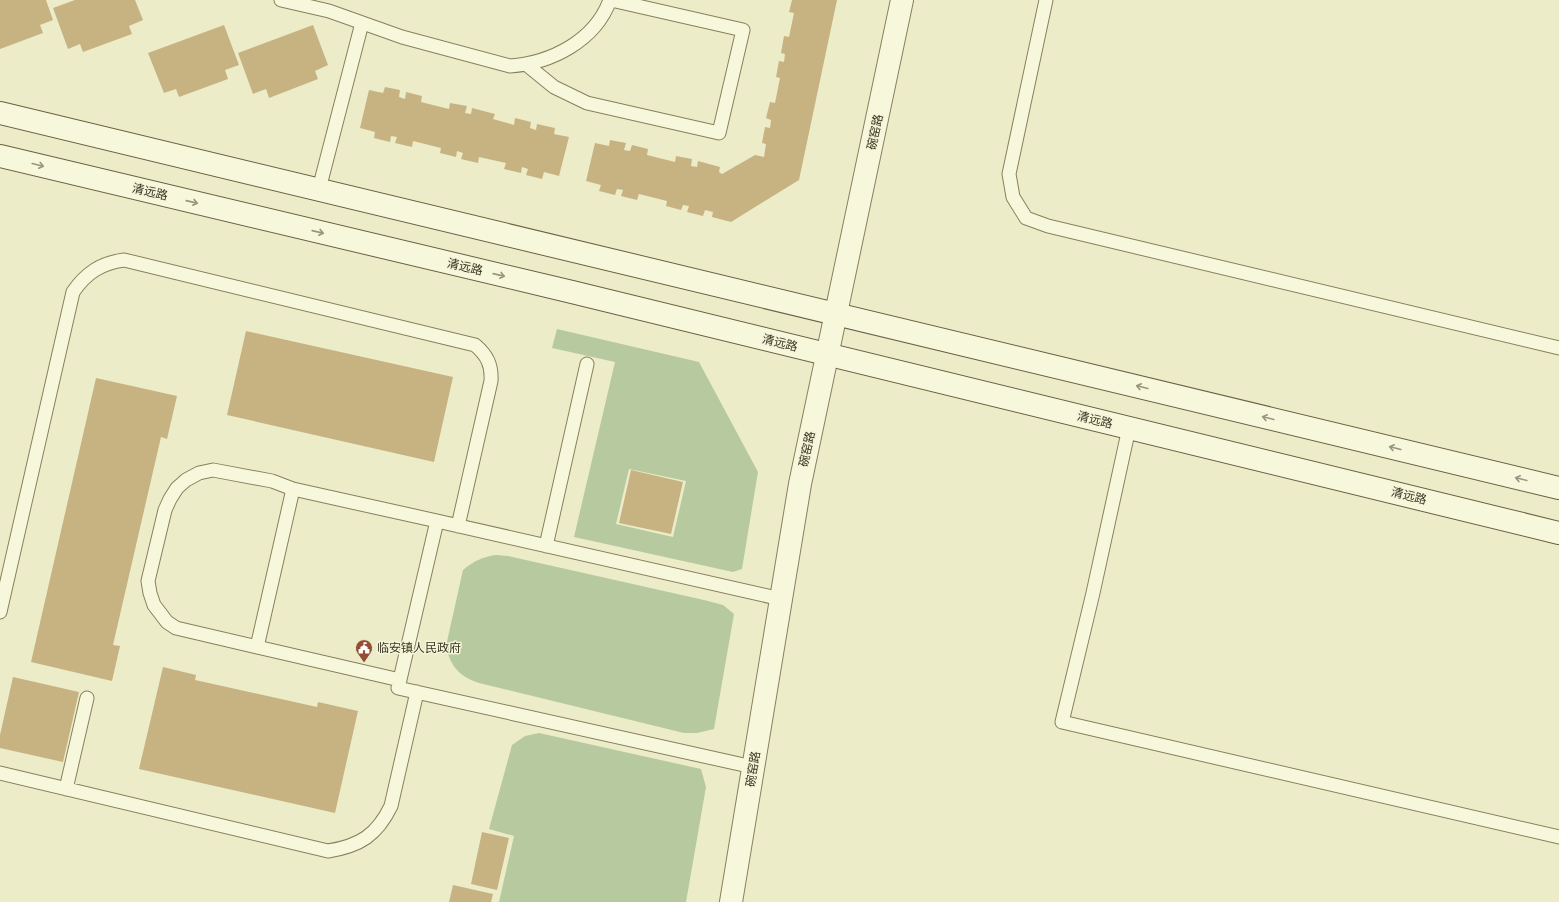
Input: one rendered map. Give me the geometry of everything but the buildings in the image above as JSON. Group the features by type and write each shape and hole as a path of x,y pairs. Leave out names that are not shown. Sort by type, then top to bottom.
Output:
{"main road":[{"name":"碗窑路","path":"731,902 800,484 902,0"},
{"path":"0,113 837,313 1559,488"},
{"name":"清远路","path":"0,156 828,354 1559,533"}],"lane":[{"path":"281,0 329,11 402,37 510,66 527,65 554,56 574,45 588,33 599,20 610,0 743,30 719,133 587,103 554,87 527,65"},
{"path":"1046,0 1009,174 1013,198 1026,218 1055,228 1559,348"},
{"path":"319,189 362,23"},
{"path":"0,612 73,292 89,273 100,266 112,262 124,260 475,345 486,356 490,363 491,381 458,526"},
{"path":"546,546 587,364"},
{"path":"1129,428 1093,593 1062,722 1559,837"},
{"path":"400,680 176,628 172,625 160,614 154,605 148,581 165,510 177,488 186,480 199,474 214,470 272,481 293,489 781,598"},
{"path":"257,647 293,489"},
{"path":"436,521 398,688 754,767"},
{"path":"0,773 328,851 342,849 365,839 374,832 384,820 391,806 417,692"},
{"path":"66,789 87,698"}],"green space":[{"path":"557,329 699,362 758,472 742,569 733,572 574,537 615,362 552,348","holes":["629,469 686,481 673,537 616,524"]},
{"path":"496,555 508,556 723,605 734,614 714,729 697,733 684,733 479,683 466,678 453,665 446,646 463,570 478,560"},
{"path":"539,733 701,769 706,787 686,902 499,902 514,836 489,829 512,745 525,736"}],"place":[{"name":"临安镇人民政府","path":"364,663"}]}
